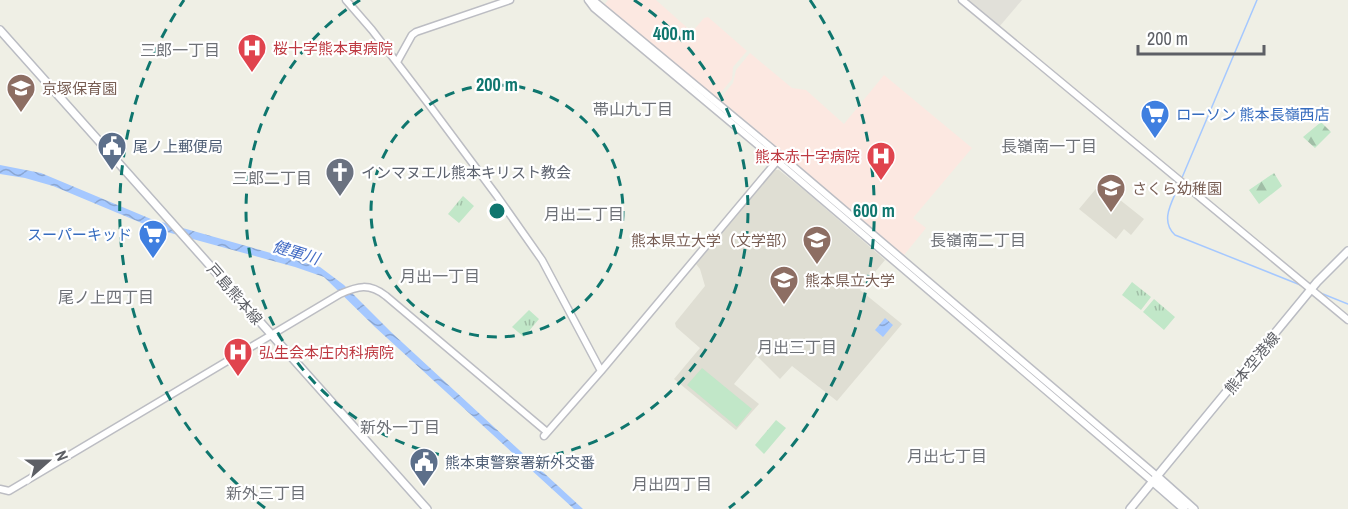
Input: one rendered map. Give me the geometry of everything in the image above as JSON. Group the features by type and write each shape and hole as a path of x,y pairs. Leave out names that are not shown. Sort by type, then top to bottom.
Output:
{"main road":[{"name":"戸島熊本線","path":"0,30 427,509"},
{"name":"熊本空港線","path":"1130,509 1311,289 1348,251"},
{"path":"1155,479 1184,509"},
{"path":"1155,479 1194,509"}],"street":[{"path":"346,0 397,62 543,260 601,372"},
{"path":"397,62 416,32 510,0"},
{"path":"588,0 594,8 668,71 1155,479"},
{"path":"593,0 781,156 1155,479"},
{"path":"962,0 1348,320"},
{"path":"0,489 9,491 339,294 368,286 377,289 546,434 601,372 777,161"}],"shaded area":[{"path":"608,0 656,0 692,32 704,18 708,17 747,51 733,67 732,79 715,100 605,4"},
{"path":"967,0 1022,0 999,27"},
{"name":"熊本赤十字病院","path":"750,53 792,88 806,90 844,124 884,75 972,148 913,218 926,228 904,255 720,99 733,83 736,70"},
{"name":"熊本県立大学","path":"774,170 779,170 804,190 885,260 860,290 902,324 837,401 792,366 780,379 757,356 734,384 759,404 736,430 674,379 700,348 676,327 675,323 705,286 700,269 696,264"},
{"name":"さくら幼稚園","path":"1100,184 1144,219 1131,235 1124,229 1116,239 1079,209"}],"green space":[{"path":"1321,122 1331,132 1315,148 1303,137"},
{"path":"1274,173 1282,186 1259,204 1249,190"},
{"path":"463,196 474,206 459,223 448,214"},
{"path":"1132,282 1151,297 1141,310 1122,295"},
{"path":"1154,299 1175,317 1164,330 1143,312"},
{"path":"529,310 539,319 524,337 512,327"},
{"path":"702,368 752,409 737,427 687,385"},
{"path":"776,420 786,428 764,454 755,445"}],"water":[{"path":"0,165 41,173 151,219 320,267 344,285 391,332 583,509 574,509 375,327 324,277 156,229 53,186 0,174"},
{"path":"885,318 893,325 883,337 875,330"}],"waterway":[{"path":"1181,180 1257,0"},
{"path":"1179,185 1168,217 1170,229 1175,235 1303,286"},
{"path":"1318,292 1348,304"}],"place":[{"name":"桜十字熊本東病院","path":"252,74"},
{"name":"京塚保育園","path":"21,114"},
{"name":"ローソン 熊本長嶺西店","path":"1155,140"},
{"name":"尾ノ上郵便局","path":"112,172"},
{"name":"熊本赤十字病院","path":"881,182"},
{"name":"インマヌエル熊本キリスト教会","path":"340,198"},
{"name":"さくら幼稚園","path":"1111,214"},
{"name":"スーパーキッド","path":"153,260"},
{"name":"熊本県立大学（文学部）","path":"817,266"},
{"name":"熊本県立大学","path":"784,306"},
{"name":"弘生会本庄内科病院","path":"238,378"},
{"name":"熊本東警察署新外交番","path":"424,488"}],"district":[{"name":"三郎一丁目","path":"180,50"},
{"name":"帯山九丁目","path":"633,109"},
{"name":"長嶺南一丁目","path":"1049,146"},
{"name":"三郎二丁目","path":"272,178"},
{"name":"月出二丁目","path":"584,214"},
{"name":"長嶺南二丁目","path":"978,240"},
{"name":"月出一丁目","path":"440,276"},
{"name":"尾ノ上四丁目","path":"106,297"},
{"name":"月出三丁目","path":"797,347"},
{"name":"新外一丁目","path":"400,427"},
{"name":"月出七丁目","path":"947,456"},
{"name":"月出四丁目","path":"672,484"},
{"name":"新外三丁目","path":"266,493"}],"water label":[{"name":"健軍川","path":"296,252"}]}
